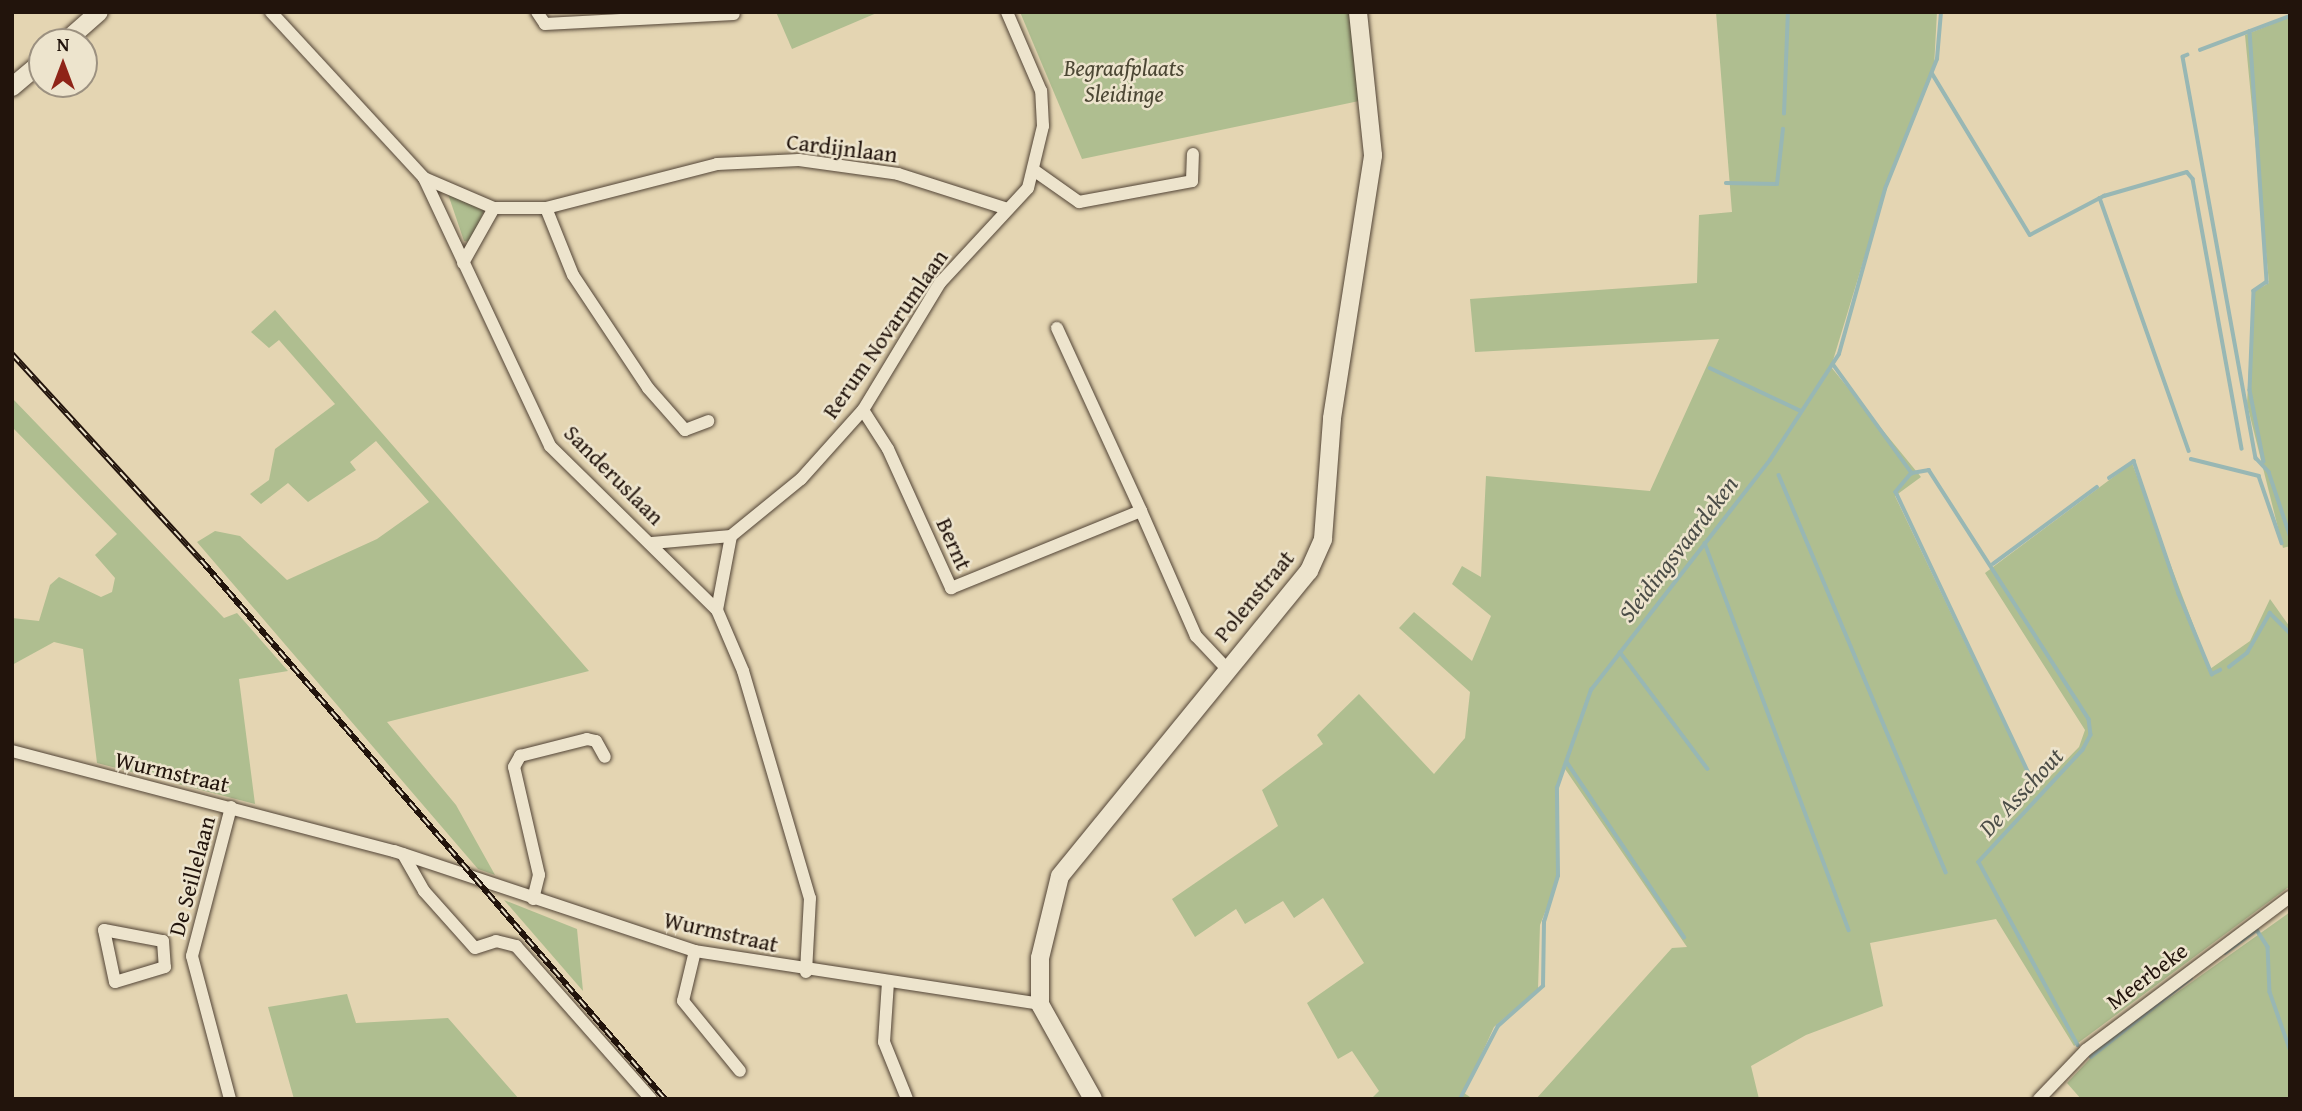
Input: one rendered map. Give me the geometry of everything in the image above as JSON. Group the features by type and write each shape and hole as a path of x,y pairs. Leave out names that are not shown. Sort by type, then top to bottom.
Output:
{"main road":[{"path":"81,28 99,12"},
{"name":"Polenstraat","path":"1093,1099 1040,1003 1040,958 1060,876 1226,668 1309,571 1324,539 1332,418 1373,155 1358,12"},
{"path":"12,87 28,74"}],"street":[{"name":"Sanderuslaan","path":"271,12 424,177 550,446 652,543 717,610 743,671 810,898 806,972"},
{"path":"537,12 545,24 650,15 734,14"},
{"path":"1007,12 1041,91 1043,127 1035,171 1079,202 1192,181 1193,153"},
{"name":"Cardijnlaan","path":"424,177 494,208 546,208 717,164 799,160 898,174 1008,209"},
{"name":"Rerum Novarumlaan","path":"731,536 801,479 863,410 940,283 1008,209 1035,171"},
{"path":"463,263 494,208"},
{"path":"546,208 579,285 648,388 685,430 708,421"},
{"path":"1057,328 1196,636 1226,668"},
{"name":"Bernt","path":"863,410 888,449 951,588 1141,511"},
{"path":"652,543 731,536 717,610"},
{"path":"533,899 537,866 514,767 520,756 587,740 596,741 605,757"},
{"name":"Wurmstraat","path":"12,751 403,854 695,951 806,972 1040,1003"},
{"name":"De Seillelaan","path":"230,1099 192,956 232,807"},
{"path":"403,854 424,891 475,948 496,941 516,946 650,1099"},
{"name":"Meerbeke","path":"2039,1099 2087,1050 2290,897"},
{"name":"De Seillelaan","path":"104,930 163,941 167,954 165,967 115,982 104,930"},
{"path":"695,951 683,1001 740,1071"},
{"name":"De Seillelaan","path":"167,954 192,956"},
{"path":"888,982 884,1042 907,1099"}],"green space":[{"path":"776,12 879,12 792,49"},
{"name":"Begraafplaats Sleidinge","path":"1020,12 1349,12 1359,101 1082,159"},
{"path":"1716,12 1937,12 1934,67 1891,170 1831,367 1921,477 1895,496 2036,791 2079,747 2085,730 1985,573 2132,463 2210,669 2250,641 2270,599 2290,627 2290,886 2074,1046 1996,919 1870,943 1883,1006 1806,1035 1751,1066 1759,1099 1536,1099 1672,948 1687,947 1563,766 1556,795 1557,882 1540,925 1538,989 1494,1027 1464,1093 1473,1099 1371,1099 1379,1091 1352,1051 1338,1059 1307,1003 1364,963 1323,898 1294,918 1283,901 1245,924 1236,909 1195,937 1172,899 1278,826 1262,790 1323,744 1317,735 1359,694 1434,774 1465,738 1470,692 1399,628 1414,612 1472,661 1491,616 1452,584 1462,566 1481,577 1486,476 1650,491 1719,339 1475,352 1470,299 1697,283 1699,215 1732,212"},
{"path":"2290,17 2290,546 2283,548 2247,404 2253,292 2269,283 2245,35"},
{"path":"448,194 484,211 470,242 464,241"},
{"path":"275,310 589,671 387,722 456,805 495,875 478,869 197,542 215,531 240,536 287,580 377,539 429,502 376,441 350,462 356,470 308,502 288,483 261,504 250,494 269,480 275,449 335,404 279,340 269,348 251,332"},
{"path":"12,398 224,618 237,613 288,671 239,679 255,804 97,763 83,649 54,642 12,665 12,618 39,621 50,585 59,577 101,597 112,592 115,578 95,555 117,534 12,427"},
{"path":"504,900 577,929 583,991"},
{"path":"2290,912 2290,1099 2081,1099 2067,1083 2102,1046"},
{"path":"347,994 356,1023 448,1018 519,1099 294,1099 268,1007"}],"waterway":[{"path":"1784,114 1788,12"},
{"name":"Sleidingsvaardeken","path":"1460,1099 1498,1026 1543,986 1544,922 1558,876 1557,788 1591,690 1770,460 1839,354 1885,189 1937,59 1941,12"},
{"path":"2200,50 2290,16"},
{"path":"2250,31 2267,282 2254,291 2250,390 2264,462"},
{"path":"2188,55 2183,57 2256,458 2269,472 2290,535"},
{"path":"1932,73 2030,235 2104,196 2187,172 2193,179 2242,449"},
{"path":"1726,183 1777,184 1783,129"},
{"path":"2100,198 2189,451"},
{"name":"De Asschout","path":"1833,364 1912,473 1929,470 2089,719 2091,735 2083,750 1979,862 2078,1045"},
{"path":"1710,368 1801,411"},
{"path":"2191,459 2259,476 2282,543"},
{"path":"2109,478 2134,461 2179,594 2212,674 2220,670"},
{"path":"1912,473 1896,492 2035,786"},
{"path":"1779,475 1946,872"},
{"path":"1993,564 2097,487"},
{"path":"1705,543 1849,930"},
{"path":"2229,667 2247,653 2270,613 2290,633"},
{"path":"1620,652 1708,769"},
{"path":"1567,762 1684,937"},
{"name":"De Asschout","path":"2225,953 2257,930 2268,947 2270,992 2290,1049"},
{"name":"De Asschout","path":"2091,1057 2191,978"}],"railway":[{"path":"12,354 201,560 665,1099"}]}
